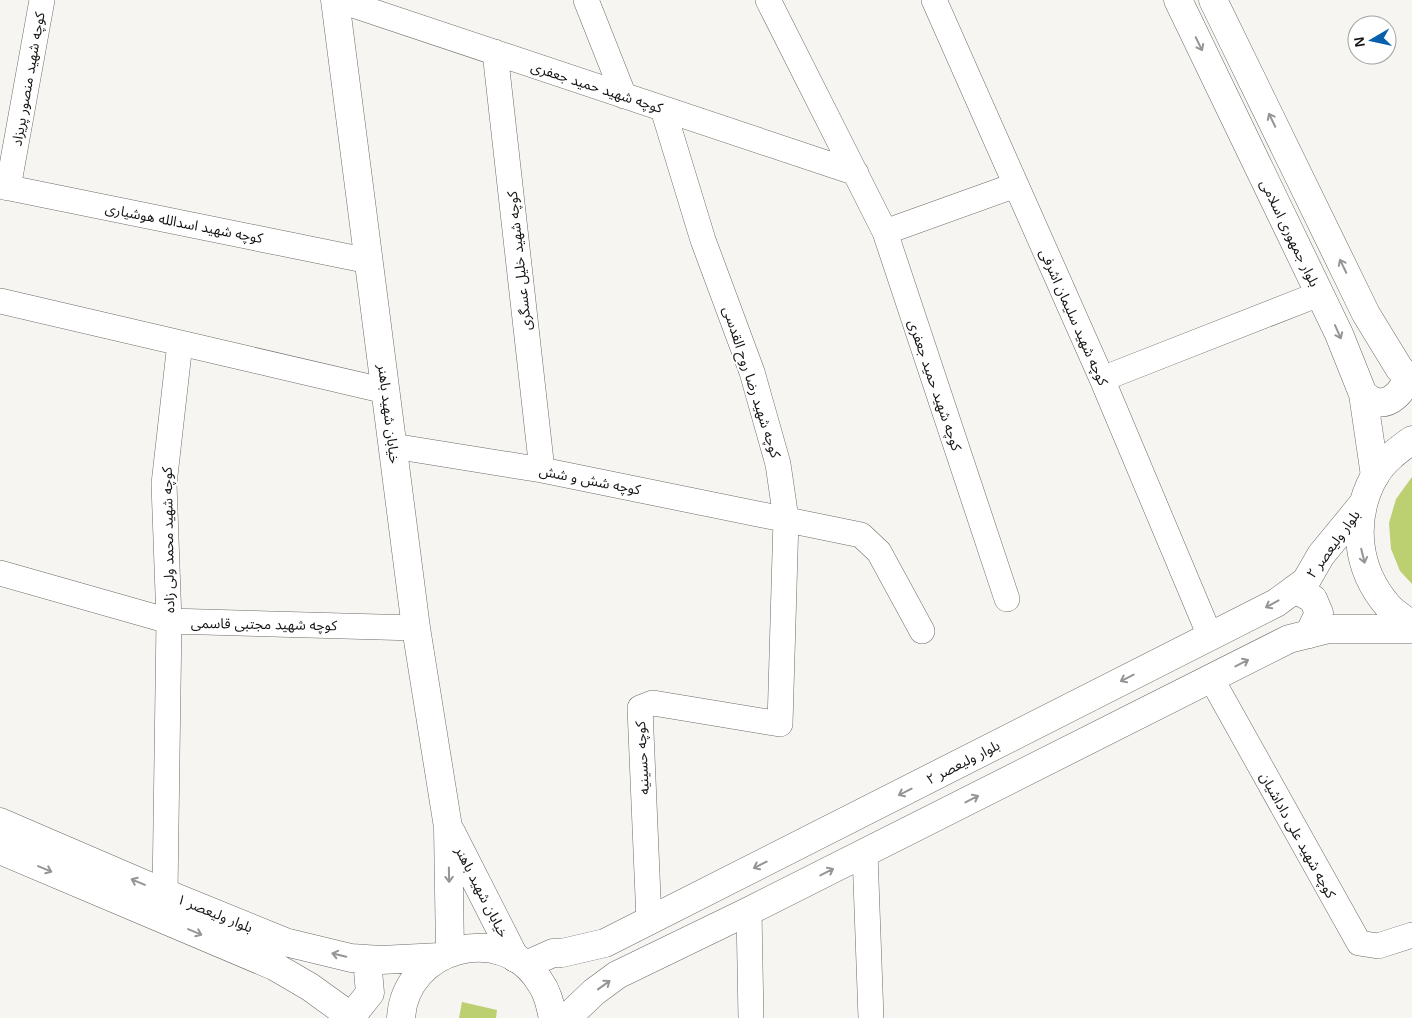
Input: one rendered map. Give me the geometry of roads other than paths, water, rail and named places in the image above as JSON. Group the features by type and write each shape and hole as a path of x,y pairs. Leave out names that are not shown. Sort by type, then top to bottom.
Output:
{"main road":[{"name":"خیابان شهید باهنر","path":"337,0 416,628 448,826 445,954"},
{"name":"بلوار جمهوری اسلامی","path":"1178,0 1339,334 1363,394 1375,476"},
{"path":"1213,0 1366,314 1399,368 1410,380 1391,399 1382,402 1374,401 1363,394"},
{"path":"1412,440 1393,454 1375,476 1362,505 1359,541 1368,576 1388,607 1412,624"},
{"name":"بلوار ولیعصر ۲","path":"521,962 553,953 562,953 605,944 1276,603 1306,581 1321,555 1362,505"},
{"path":"1296,589 1313,598 1319,613 1309,634"},
{"path":"553,953 554,987 574,1012 594,992 617,975 750,912 1289,639 1329,629 1412,629"},
{"name":"بلوار ولیعصر ۱","path":"0,822 164,893 286,942 351,958 381,960 445,954 466,948 483,948 500,951 521,962"},
{"name":"خیابان شهید باهنر","path":"448,826 521,962 540,981 549,1000 553,1018"},
{"name":"بلوار ولیعصر ۱","path":"0,850 274,966 310,987 352,1017"},
{"path":"401,1018 409,988 422,970 445,954"},
{"path":"352,1017 370,994 367,959"}],"street":[{"name":"کوچه شهید منصور پریزاد","path":"4,187 42,0"},
{"name":"کوچه شهید حمید جعفری","path":"337,0 856,173"},
{"path":"586,0 624,96"},
{"name":"کوچه شهید حمید جعفری","path":"768,0 885,232 1007,599"},
{"name":"کوچه شهید سلیمان اشرفی","path":"934,0 1102,379 1210,636"},
{"name":"کوچه شهید خلیل عسگری","path":"495,52 542,470"},
{"name":"کوچه شهید رضا روح القدسی","path":"663,108 703,240 752,372 778,464 786,519 780,724"},
{"path":"885,232 1016,185"},
{"name":"کوچه شهید اسدالله هوشیاری","path":"4,187 369,261"},
{"path":"1102,379 1319,294"},
{"path":"0,301 386,391"},
{"name":"کوچه شهید محمد ولی زاده","path":"164,893 169,621 164,484 180,343"},
{"name":"کوچه شش و شش","path":"393,446 542,470 861,535 879,552 922,631"},
{"name":"کوچه شهید مجتبی قاسمی","path":"0,573 169,621 416,628"},
{"name":"کوچه شهید علی داداشیان","path":"1211,678 1358,943 1378,946 1412,936"},
{"name":"کوچه حسینیه","path":"650,921 640,708 653,702 780,724"},
{"path":"865,853 871,1018"},
{"path":"750,912 751,1018"}]}
